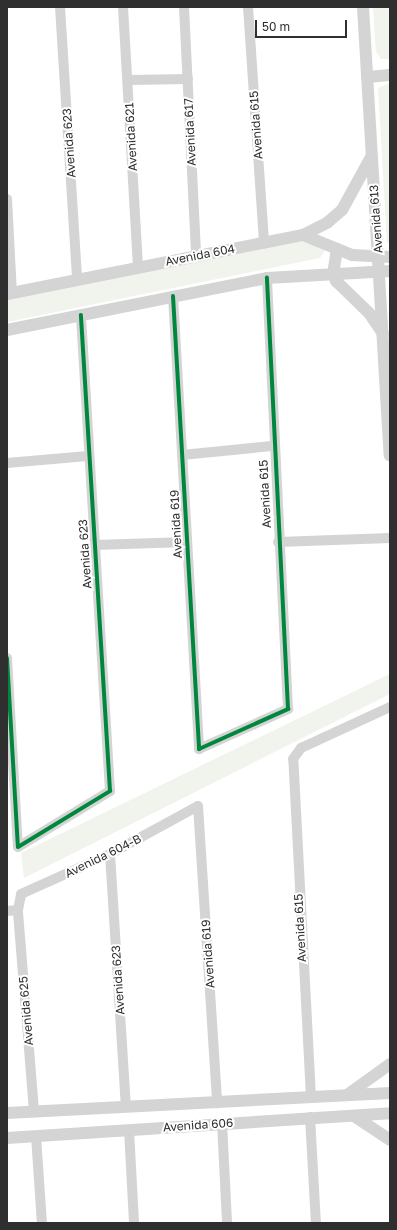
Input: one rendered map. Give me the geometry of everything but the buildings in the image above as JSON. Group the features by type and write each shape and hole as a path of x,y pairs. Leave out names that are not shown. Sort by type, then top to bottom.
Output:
{"street":[{"name":"Avenida 623","path":"60,7 77,280"},
{"name":"Avenida 621","path":"123,7 138,268"},
{"name":"Avenida 617","path":"184,7 196,256"},
{"name":"Avenida 615","path":"248,7 264,243"},
{"name":"Avenida 613","path":"363,7 372,156 385,271 383,334 390,455"},
{"path":"367,77 390,75"},
{"path":"128,80 188,78"},
{"name":"Avenida 604","path":"10,293 303,235 328,222 342,210 372,156"},
{"path":"7,199 10,293"},
{"path":"303,235 352,255 384,257"},
{"path":"337,249 333,273 383,334"},
{"path":"7,330 267,278 385,271"},
{"name":"Avenida 615","path":"267,278 272,446 288,709"},
{"name":"Avenida 619","path":"173,296 199,749 288,709"},
{"name":"Avenida 623","path":"7,658 18,847 110,791 88,456 81,315"},
{"path":"182,455 272,446"},
{"path":"7,463 88,456"},
{"path":"278,542 390,538"},
{"path":"94,545 187,542"},
{"name":"Avenida 615","path":"310,1097 293,759 301,748 390,707"},
{"name":"Avenida 619","path":"198,806 217,1103"},
{"name":"Avenida 604-B","path":"18,910 21,894 110,854 198,806"},
{"name":"Avenida 623","path":"110,854 126,1105"},
{"path":"7,911 18,910"},
{"name":"Avenida 625","path":"18,910 34,1111"},
{"path":"346,1096 390,1064"},
{"name":"Avenida 606","path":"7,1113 126,1105 217,1103 390,1093"},
{"path":"368,1094 370,1114"},
{"name":"Avenida 606","path":"7,1138 310,1117 390,1113"},
{"path":"354,1116 390,1140"},
{"path":"310,1117 316,1223"},
{"path":"222,1123 227,1223"},
{"path":"129,1130 134,1223"},
{"path":"36,1136 42,1223"}],"shaded area":[{"path":"373,7 390,7 390,59 381,59 376,52"},
{"path":"390,83 390,243 387,243 378,88"},
{"path":"305,239 325,250 320,258 7,322 7,299"},
{"path":"390,674 390,694 24,878 21,853"}],"cycle path":[{"path":"173,296 199,749 288,709 267,278"},
{"path":"7,658 18,847 110,791 81,315"}]}
